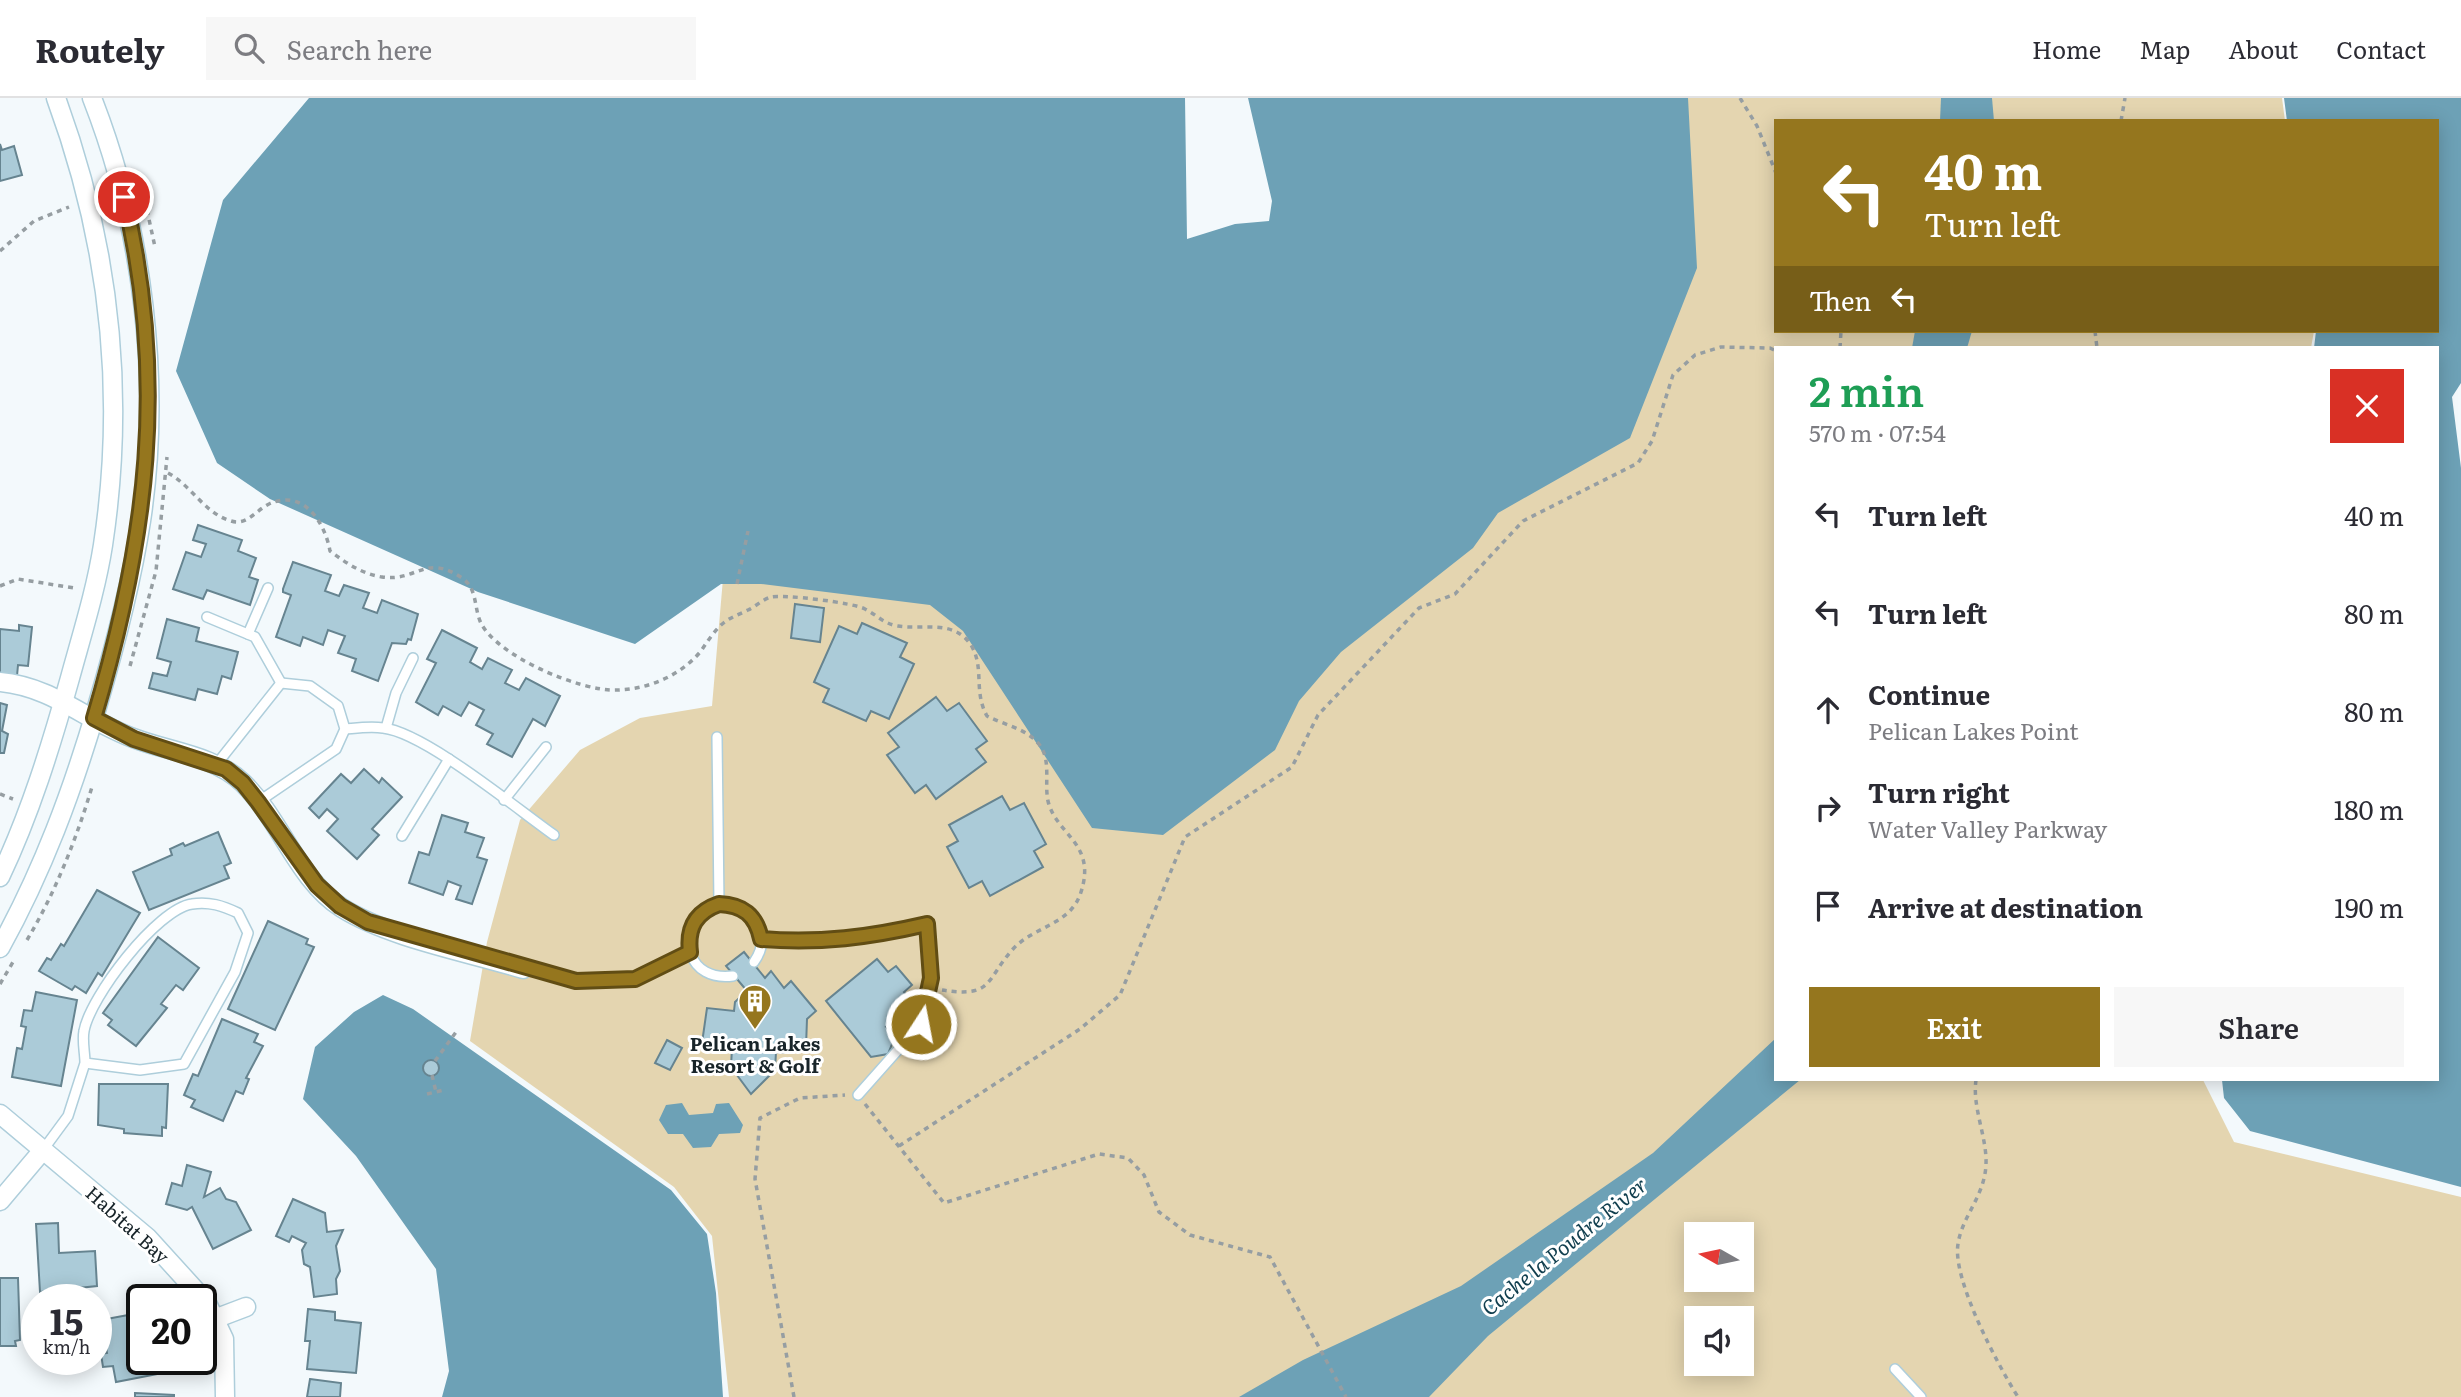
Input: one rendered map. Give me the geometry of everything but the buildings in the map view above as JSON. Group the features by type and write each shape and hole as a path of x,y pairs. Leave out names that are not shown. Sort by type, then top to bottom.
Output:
{"street":[{"path":"0,877 22,829 64,701 102,547 112,468 114,409 111,331 101,256 87,194 56,98"},
{"path":"0,948 56,836 94,718 128,592 141,519 148,405 145,332 128,214 104,129 92,98"},
{"path":"0,682 35,687 134,739 216,765 243,783 317,885 340,906 368,922 523,969"},
{"name":"Habitat Bay","path":"0,1114 148,1238 188,1284"},
{"path":"0,1201 43,1150"},
{"path":"217,1318 246,1307"},
{"name":"Habitat Bay","path":"217,1318 224,1339 225,1397"}],"lane":[{"path":"248,634 268,588"},
{"path":"207,617 255,637 281,682"},
{"path":"386,728 396,693 413,658"},
{"path":"258,802 336,749 345,729 338,706 329,699 310,686 281,682"},
{"path":"216,765 281,682"},
{"path":"345,729 386,728 449,759 554,835"},
{"path":"718,737 719,904"},
{"path":"504,800 546,747"},
{"path":"402,836 449,759"},
{"path":"43,1150 68,1115 85,1063 84,1030 89,1019 104,987 143,935 189,904 216,903 239,913 247,933 235,972 184,1064 139,1070 85,1063"},
{"path":"733,976 708,973 700,968 690,952 688,940 697,916 719,904 743,909 752,916 761,939 754,962"},
{"path":"761,939 808,943 873,936 927,924 931,978 921,1024 858,1095"},
{"path":"523,969 576,981 635,979 690,952"},
{"path":"1895,1369 1922,1397"}],"path":[{"path":"1740,98 1757,127 1774,168"},
{"path":"2121,119 2125,98"},
{"path":"0,251 34,221 69,207"},
{"path":"899,1146 1080,1029 1120,995 1185,837 1292,767 1318,715 1419,608 1455,594 1523,521 1638,463 1652,441 1673,375 1695,355 1721,347 1774,350"},
{"path":"168,473 182,480 203,506 234,522 249,520 271,503 290,501 302,505 316,512 328,538 330,551 351,566 383,577 408,574 433,566 449,569 467,581 476,597 478,612 489,635 529,663 588,689 618,691 650,685 672,675 687,666 721,625 771,597 847,602 865,608 885,623 940,626 956,632 970,643 977,659 977,690 987,716 1029,734 1041,746 1047,766 1048,804 1077,843 1084,873 1081,893 1069,913 1014,949 992,982 979,990 962,993 929,988"},
{"path":"737,584 748,531"},
{"path":"0,586 18,579 74,588"},
{"path":"0,794 13,799"},
{"path":"435,1062 456,1032"},
{"path":"432,1075 436,1092"},
{"path":"1976,1081 1986,1161 1984,1185 1958,1244 1960,1268 1993,1358 2018,1397"},
{"path":"427,1094 444,1090"},
{"path":"794,1397 755,1179 760,1118 800,1098 858,1095 944,1203 1099,1154 1128,1158 1144,1175 1159,1212 1189,1235 1270,1257 1346,1397"}],"shaded area":[{"path":"1638,98 2282,98 2285,119 1774,119 1774,333 2314,333 2311,346 1774,346 1774,1081 2204,1081 2234,1142 2461,1197 2461,1397 729,1397 712,1236 674,1187 470,1041 487,942 520,820 580,750 640,718 712,706 726,544"}],"water":[{"path":"309,98 1185,98 1187,239 1235,224 1269,221 1272,201 1248,98 1688,98 1697,268 1630,438 1498,513 1473,548 1341,652 1299,701 1275,750 1163,835 1092,828 963,631 930,605 761,584 721,584 635,644 478,592 270,499 217,463 176,371 223,200"},
{"path":"1941,98 1992,98 1994,119 1940,119"},
{"path":"2284,98 2461,98 2461,383 2452,397 2461,468 2461,1187 2250,1131 2224,1098 2222,1081 2439,1081 2439,346 2314,346 2316,333 2439,333 2439,119 2287,119"},
{"path":"1915,333 1971,333 1968,346 1912,346"},
{"path":"383,995 413,1009 671,1190 707,1234 716,1293 723,1397 442,1397 449,1371 436,1269 356,1156 303,1099 315,1047 354,1012"},
{"name":"Cache la Poudre River","path":"1774,1040 1774,1081 1799,1081 1488,1336 1429,1397 1239,1397 1303,1360 1461,1286 1653,1153"},
{"path":"682,1103 689,1115 713,1113 716,1104 729,1103 743,1125 740,1133 719,1134 711,1147 693,1148 683,1134 668,1134 659,1120 666,1105"}],"place":[{"name":"Pelican Lakes Resort & Golf","path":"755,1031"}],"route":[{"path":"124,197 136,256 145,332 148,405 146,460 141,519 128,592 94,718 134,739 226,769 243,783 258,802 317,885 340,906 368,922 523,969 576,981 635,979 690,952 688,940 697,916 707,908 719,904 743,909 752,916 759,927 761,939 808,943 873,936 927,924 931,978 921,1024"}]}
